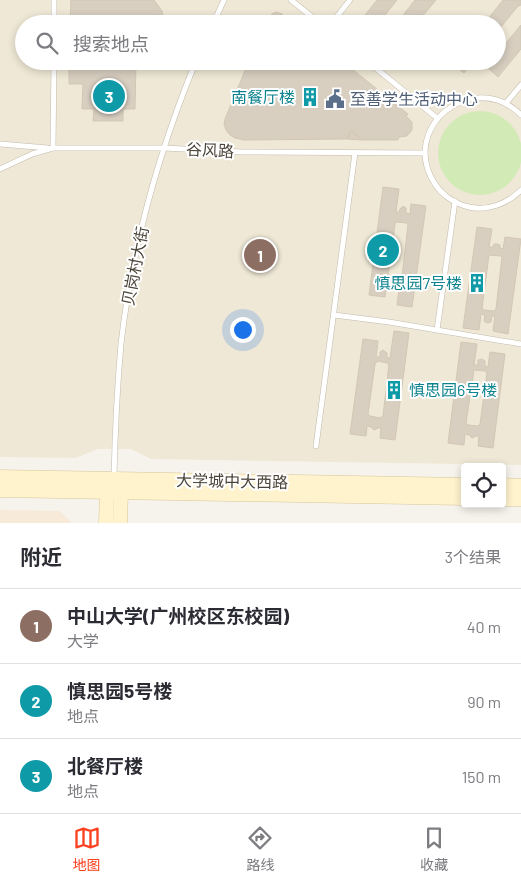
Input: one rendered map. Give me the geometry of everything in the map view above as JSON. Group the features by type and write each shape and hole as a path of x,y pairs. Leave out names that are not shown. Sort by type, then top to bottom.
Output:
{"main road":[{"name":"大学城中大西路","path":"0,477 461,485"},
{"path":"106,523 107,492 114,479"},
{"path":"114,479 121,492 120,523"},
{"path":"506,485 521,486"},
{"name":"大学城中大西路","path":"0,490 461,498"},
{"path":"506,499 521,499"}],"lane":[{"path":"54,0 54,15"},
{"path":"217,15 224,0"},
{"path":"291,0 310,15"},
{"path":"338,15 350,0"},
{"path":"0,144 53,148 54,70"},
{"name":"贝岗村大街","path":"114,479 116,405 127,306 142,231 164,148 193,70"},
{"path":"378,70 437,118"},
{"path":"506,104 521,85"},
{"path":"521,115 506,104 492,98 462,101 448,108 437,118 427,138 425,153 431,178 442,193 449,199 465,206 474,208 492,207 509,200 521,190"},
{"name":"谷风路","path":"0,169 32,154 53,148 425,153"},
{"path":"316,446 355,153"},
{"path":"437,330 455,201"},
{"path":"334,316 389,322 521,344"}],"shaded area":[{"path":"0,0 521,0 521,465 506,465 506,463 461,464 151,459 131,449 98,449 75,458 0,457"},
{"path":"0,510 60,511 72,523 0,523"}],"green space":[{"path":"480,111 496,114 510,123 519,137 522,153 519,169 510,183 496,192 480,195 464,192 450,183 441,169 438,153 441,137 450,123 464,114"}],"building":[{"path":"71,0 154,0 163,15 70,15"},
{"path":"377,0 397,0 385,15 365,15"},
{"path":"415,0 436,0 424,15 403,15"},
{"path":"503,0 521,0 521,5 506,21 506,15 491,15"},
{"path":"276,12 283,15 271,15"},
{"path":"521,25 521,49 506,67 506,43"},
{"path":"69,70 136,70 135,109 123,109 123,121 93,121 94,109 82,109 83,84 69,84"},
{"name":"南餐厅楼","path":"245,70 353,70 408,114 406,116 412,122 412,130 407,136 399,137 398,140 362,140 351,130 347,139 244,140 230,135 224,124"},
{"path":"490,70 504,70 498,77"},
{"path":"351,130 356,135 362,140 347,139"},
{"path":"383,187 399,189 396,212 399,212 403,206 406,208 406,213 410,214 411,204 426,206 412,307 397,305 400,283 397,283 397,288 393,290 390,288 390,282 387,282 385,297 369,295","holes":["396,222 407,223 402,276 400,278 390,277 388,275 395,224"]},
{"name":"慎思园7号楼","path":"477,227 492,229 489,247 497,244 503,249 505,237 521,239 508,334 493,331 495,316 492,316 491,322 487,323 484,321 485,315 481,314 479,330 463,328","holes":["489,255 501,256 496,309 494,311 484,310 482,308"]},
{"name":"慎思园6号楼","path":"394,331 409,333 395,440 380,438 381,428 374,430 367,426 366,436 350,434 363,339 378,341 376,357 380,357 380,352 383,350 387,353 387,358 390,358","holes":["378,361 389,364 383,416 380,418 370,416 368,414 375,364"]},
{"path":"461,342 477,344 474,365 478,365 478,360 482,359 485,361 485,366 488,367 490,352 505,354 493,448 478,446 479,436 472,438 465,434 464,445 448,443","holes":["474,370 487,373 480,424 478,426 468,425 466,423"]}],"place":[{"name":"北餐厅楼","path":"109,96"},
{"name":"南餐厅楼","path":"310,97"},
{"name":"至善学生活动中心","path":"335,99"},
{"name":"慎思园5号楼","path":"383,250"},
{"name":"中山大学(广州校区东校园)","path":"260,255"},
{"name":"慎思园7号楼","path":"477,283"},
{"name":"慎思园6号楼","path":"394,390"}]}
